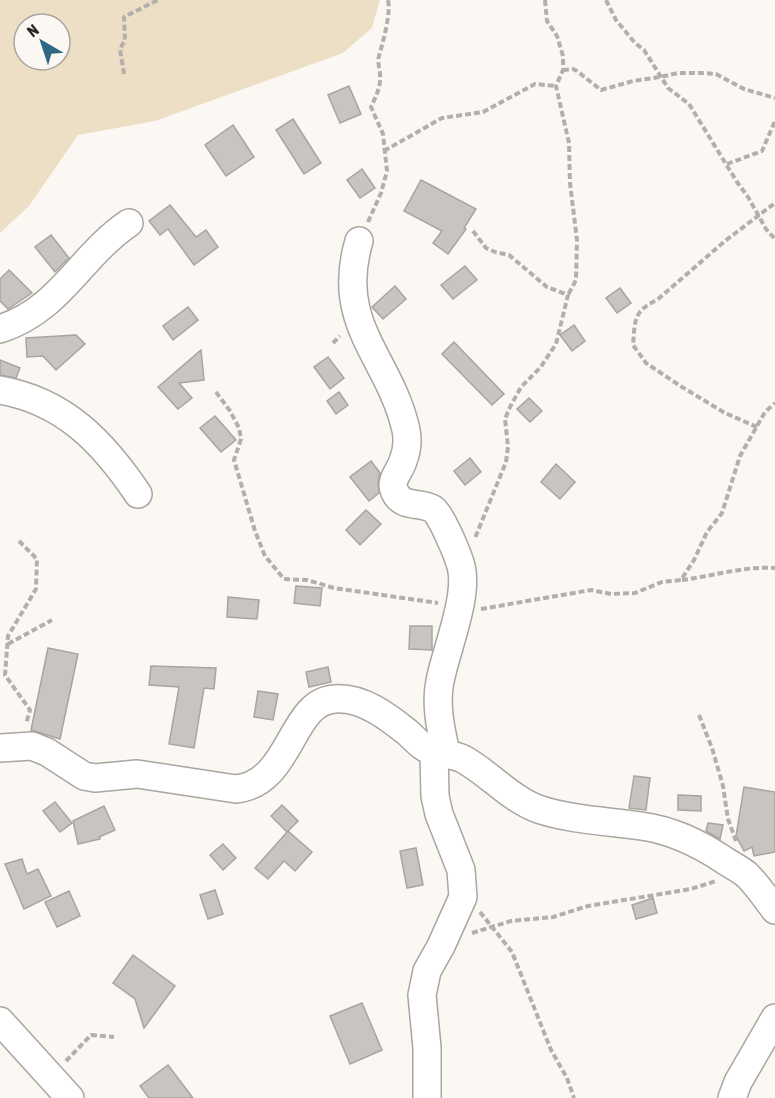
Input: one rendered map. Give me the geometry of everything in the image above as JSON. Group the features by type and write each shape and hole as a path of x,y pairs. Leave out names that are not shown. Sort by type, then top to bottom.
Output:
{"street":[{"path":"0,329 18,323 46,305 114,233 129,223"},
{"path":"359,241 352,269 354,303 368,345 398,405 407,432 406,451 403,463 393,481 393,488 403,501 414,506 429,507 437,513 461,566 459,606 438,695 440,753 437,805 461,870 462,897 441,946 427,971 422,995 427,1048 427,1098"},
{"path":"0,390 50,405 70,419 96,440 138,494"},
{"path":"11,746 32,746 48,752 84,776 95,778 137,774 236,789 248,788 271,771 311,708 331,699 343,699 360,703 380,712 424,747 469,763 519,800 537,808 561,815 643,826 669,832 700,845 745,874 775,910"},
{"path":"732,1098 742,1074 775,1018"},
{"path":"0,1021 61,1088"}],"path":[{"path":"124,75 120,49 125,40 124,17 158,0"},
{"path":"359,241 374,210 387,171 383,134 370,107 379,92 378,58 385,36 388,0"},
{"path":"461,566 482,523 494,486 506,462 508,447 505,419 521,387 540,368 556,344 568,295 576,280 577,240 570,183 569,143 556,86 563,70 564,57 557,36 547,21 545,0"},
{"path":"606,0 616,20 635,43 644,50 668,88 689,104 692,113 727,164 766,229 775,239"},
{"path":"563,70 577,71 601,90 633,81 678,73 716,74 744,89 775,98"},
{"path":"384,151 442,118 483,112 535,84 556,86"},
{"path":"727,164 762,151 775,121"},
{"path":"757,426 726,413 646,363 633,345 635,319 646,305 657,300 678,279 758,214 775,203"},
{"path":"473,231 486,248 509,255 547,286 568,295"},
{"path":"216,392 239,428 241,439 234,460 255,531 265,556 284,579 307,580 334,588 486,609 591,590 611,594 635,593 662,582 716,576 750,567 775,568"},
{"path":"681,580 694,560 707,532 722,513 740,456 765,412 775,403"},
{"path":"11,746 30,710 5,675 8,636 36,589 37,559 19,541"},
{"path":"8,644 52,620"},
{"path":"441,946 482,928 511,921 553,916 588,906 691,889 745,874 738,844 728,819 723,786 699,715"},
{"path":"462,887 512,952 551,1050 567,1078 574,1098"},
{"path":"61,1088 90,1035 114,1037"}],"shaded area":[{"path":"0,0 380,0 372,28 343,53 155,121 78,135 29,206 0,233"}],"building":[{"path":"349,86 361,114 340,123 328,95"},
{"path":"293,119 321,163 304,174 276,130"},
{"path":"233,125 254,157 226,176 205,145"},
{"path":"362,169 375,188 360,198 347,180"},
{"path":"421,180 476,209 464,228 466,229 448,254 433,243 442,231 404,211"},
{"path":"170,205 196,237 206,230 218,247 194,265 168,229 160,235 149,221"},
{"path":"51,235 69,258 55,272 35,247"},
{"path":"465,266 477,280 453,299 441,285"},
{"path":"9,270 32,293 8,309 0,301 0,279"},
{"path":"395,286 406,299 383,319 372,307"},
{"path":"620,288 631,303 617,313 606,298"},
{"path":"188,307 198,320 173,340 163,326"},
{"path":"574,325 585,341 572,351 560,335"},
{"path":"76,335 85,344 56,370 43,356 27,357 26,338"},
{"path":"454,342 504,394 492,405 442,354"},
{"path":"201,350 204,380 179,383 192,398 178,409 158,387"},
{"path":"328,357 344,378 330,389 314,367"},
{"path":"0,360 20,368 16,378 0,375"},
{"path":"339,392 348,405 336,414 327,401"},
{"path":"529,398 542,411 530,422 517,409"},
{"path":"215,416 236,440 221,452 200,428"},
{"path":"470,458 481,472 465,485 454,471"},
{"path":"371,461 380,473 379,493 369,501 350,477"},
{"path":"556,464 575,482 560,499 541,482"},
{"path":"366,510 381,524 360,545 346,530"},
{"path":"296,586 322,588 320,606 294,603"},
{"path":"228,597 259,600 257,619 227,617"},
{"path":"410,626 432,626 432,650 409,649"},
{"path":"48,648 78,654 60,739 31,730"},
{"path":"151,666 216,668 214,689 204,688 194,748 169,744 179,687 149,685"},
{"path":"328,667 331,682 309,687 306,672"},
{"path":"258,691 278,694 273,720 254,717"},
{"path":"634,776 650,778 646,810 629,808"},
{"path":"744,787 775,792 775,852 754,856 752,847 744,851 736,836"},
{"path":"678,795 701,796 701,811 678,810"},
{"path":"55,802 72,823 60,832 43,811"},
{"path":"282,805 298,821 287,832 271,816"},
{"path":"104,806 115,830 99,837 100,839 78,844 73,821"},
{"path":"708,823 723,825 720,839 706,831"},
{"path":"288,831 312,852 295,871 284,861 268,879 255,868"},
{"path":"223,844 236,858 223,870 210,855"},
{"path":"416,848 423,885 407,888 400,851"},
{"path":"22,859 27,874 38,869 51,896 24,909 5,864"},
{"path":"215,890 223,914 208,919 200,895"},
{"path":"69,891 80,916 57,927 45,902"},
{"path":"653,898 657,913 636,919 632,905"},
{"path":"133,955 175,986 144,1028 135,999 113,983"},
{"path":"362,1003 382,1050 350,1064 330,1016"},
{"path":"168,1065 193,1098 149,1098 140,1086"}]}
